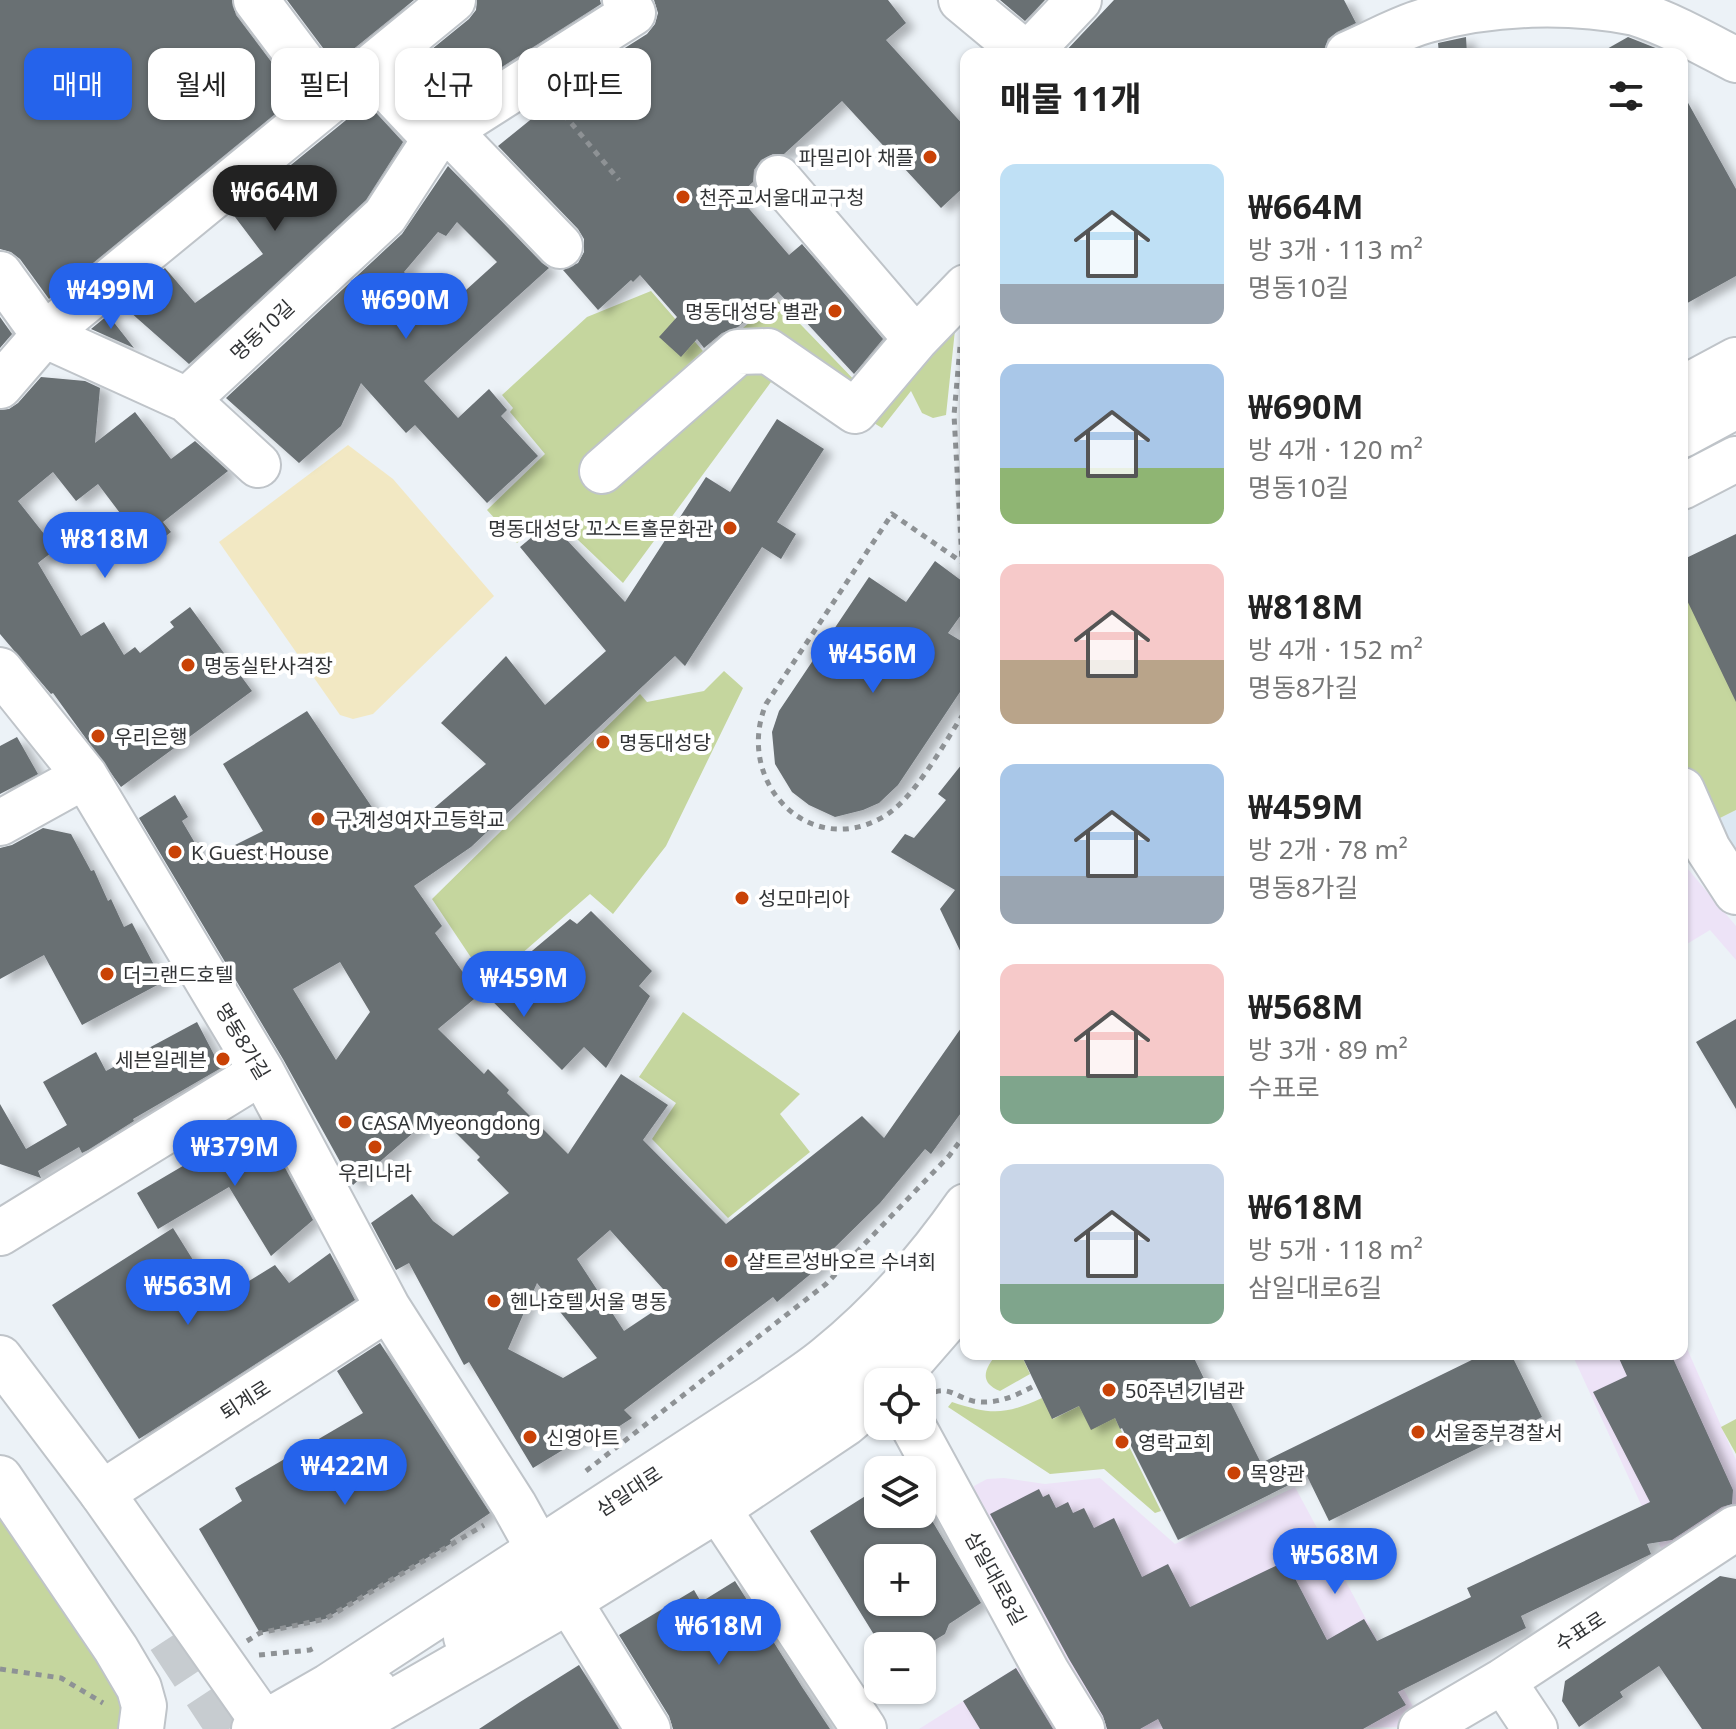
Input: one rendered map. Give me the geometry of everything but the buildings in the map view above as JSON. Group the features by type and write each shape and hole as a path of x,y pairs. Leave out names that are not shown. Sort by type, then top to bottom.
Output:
{"street":[{"path":"256,0 292,48"},
{"path":"379,61 453,0"},
{"name":"명동10길","path":"578,48 633,13 625,0"},
{"path":"961,0 1020,48"},
{"path":"1033,48 1079,0"},
{"path":"1376,48 1428,37 1525,1 1600,6 1635,13 1666,13 1736,60"},
{"path":"379,78 560,246"},
{"name":"명동10길","path":"187,400 385,216 442,135 518,86"},
{"path":"0,386 44,335 307,120"},
{"path":"778,178 916,339"},
{"path":"0,274 44,335 187,400 258,465"},
{"path":"602,471 738,352 768,351 855,411 960,293"},
{"path":"1688,386 1736,360"},
{"path":"1688,432 1736,406"},
{"path":"1688,484 1736,459"},
{"name":"명동8가길","path":"0,670 85,776 262,1072 388,1308 514,1505 539,1550"},
{"path":"0,823 85,776"},
{"path":"1688,810 1695,834 1736,892"},
{"path":"0,1233 262,1072"},
{"name":"삼일대로","path":"262,1727 539,1550 827,1358 886,1304 937,1248 960,1215"},
{"path":"381,1652 423,1640 837,1369 940,1263 960,1235"},
{"name":"삼일대로","path":"313,1729 550,1585 750,1458 853,1387 960,1278"},
{"name":"퇴계로","path":"102,1493 388,1308"},
{"path":"930,1368 960,1310"},
{"path":"0,1358 102,1493 219,1657 262,1727"},
{"path":"0,1380 158,1645 0,1442"},
{"path":"346,1729 569,1601 718,1509 864,1408"},
{"name":"삼일대로8길","path":"931,1440 1047,1672 1082,1729"},
{"path":"0,1478 139,1688 144,1706 124,1718"},
{"path":"718,1509 864,1729"},
{"name":"수표로","path":"1421,1729 1503,1681 1734,1535"},
{"path":"569,1601 648,1729"},
{"path":"1503,1681 1535,1729"}],"path":[{"path":"568,120 619,180"},
{"path":"960,354 954,415 960,504"},
{"path":"960,560 892,514 766,704 758,729 757,756 781,803 803,818 815,824 841,828 867,824 901,804 960,719"},
{"path":"583,1473 826,1284 960,1141"},
{"path":"936,1392 949,1390 973,1401 1003,1402 1036,1385"},
{"path":"219,1657 260,1633 325,1619 508,1512 514,1505"},
{"path":"310,1650 323,1642"},
{"path":"0,1669 61,1678 124,1718"}],"shaded area":[{"path":"1736,810 1736,854 1712,822"},
{"path":"1688,869 1736,926 1736,960 1710,930 1688,943"},
{"path":"1688,1351 1736,1460 1736,1528 1672,1572 1575,1360 1688,1360"},
{"path":"1004,1478 1045,1484 1100,1478 1175,1544 1295,1487 1424,1727 1091,1729 975,1501 974,1486 987,1479"},
{"path":"1022,1664 1065,1729 919,1729"}],"green space":[{"path":"651,291 709,358 776,299 863,389 835,424 771,382 623,583 552,515 517,543 487,510 545,454 510,412 513,408 502,395 587,317"},
{"path":"957,311 946,415 933,418 922,413 911,391 882,428 861,415"},
{"path":"1688,572 1736,674 1736,810 1712,822 1688,781"},
{"path":"724,671 743,688 666,846 613,914 590,894 488,983 432,899 640,694 647,702 704,691"},
{"path":"683,1012 800,1094 780,1114 810,1152 728,1218 652,1139 676,1103 639,1077"},
{"path":"992,1360 1024,1360 1030,1374 1000,1391 986,1379"},
{"path":"1042,1398 1053,1419 1079,1406 1115,1418 1161,1511 1155,1513 1104,1469 1050,1474 948,1407 952,1402 998,1411 1018,1408"},
{"path":"1736,1419 1736,1454 1721,1427"},
{"path":"0,1490 127,1676 133,1729 0,1729"}],"sand":[{"path":"348,445 393,479 494,596 373,714 353,719 340,715 219,542"}],"tunnel":[{"path":"169,1638 229,1729"}],"place":[{"name":"파밀리아 채플","path":"930,157"},
{"name":"천주교서울대교구청","path":"683,197"},
{"name":"명동대성당 별관","path":"835,311"},
{"name":"명동대성당 꼬스트홀문화관","path":"730,528"},
{"name":"명동실탄사격장","path":"188,665"},
{"name":"우리은행","path":"98,736"},
{"name":"명동대성당","path":"603,742"},
{"name":"구.계성여자고등학교","path":"318,819"},
{"name":"K Guest House","path":"175,852"},
{"name":"성모마리아","path":"742,898"},
{"name":"더그랜드호텔","path":"107,974"},
{"name":"세븐일레븐","path":"223,1059"},
{"name":"CASA Myeongdong","path":"345,1122"},
{"name":"우리나라","path":"375,1147"},
{"name":"샬트르성바오르 수녀회","path":"731,1261"},
{"name":"헨나호텔 서울 명동","path":"494,1301"},
{"name":"50주년 기념관","path":"1109,1390"},
{"name":"서울중부경찰서","path":"1418,1432"},
{"name":"신영아트","path":"530,1437"},
{"name":"영락교회","path":"1122,1442"},
{"name":"목양관","path":"1234,1473"}]}
